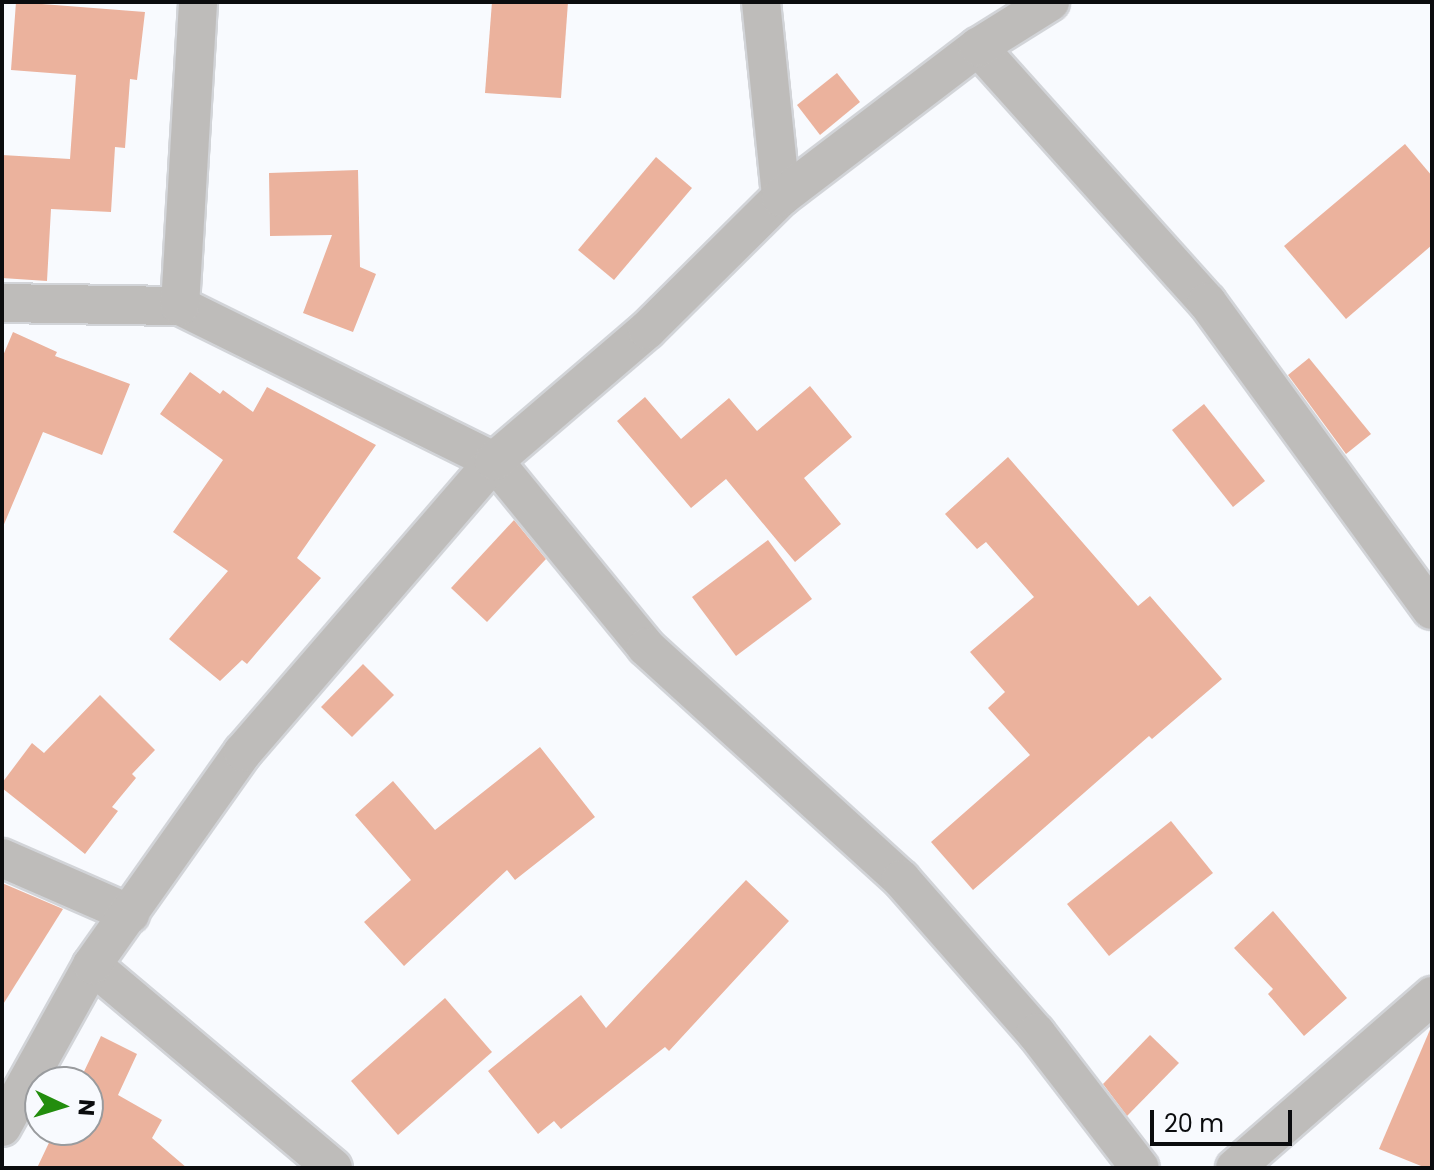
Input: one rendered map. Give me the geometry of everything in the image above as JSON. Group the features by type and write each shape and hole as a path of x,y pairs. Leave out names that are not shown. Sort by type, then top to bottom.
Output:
{"street":[{"path":"180,306 198,2"},
{"path":"761,2 781,197"},
{"path":"2,1127 92,965 243,752 494,461 647,330 781,197 978,47 1050,2"},
{"path":"978,47 1207,302 1432,610"},
{"path":"2,303 180,306 494,461 646,647 901,879 1036,1033 1140,1168"},
{"path":"2,858 130,914"},
{"path":"92,965 333,1168"},
{"path":"1235,1168 1432,996"}],"building":[{"path":"16,2 145,12 137,80 130,79 125,148 115,147 111,212 51,209 47,281 2,278 2,155 70,159 76,75 11,70"},
{"path":"492,2 568,2 561,98 485,93"},
{"path":"837,73 860,102 820,135 797,105"},
{"path":"1405,144 1432,176 1432,245 1346,319 1284,246"},
{"path":"656,157 692,188 614,280 578,250"},
{"path":"358,170 360,267 376,274 353,332 303,313 332,235 270,236 269,173"},
{"path":"13,332 57,352 55,356 130,384 102,455 43,432 2,529 2,358"},
{"path":"1309,358 1371,434 1346,454 1288,375"},
{"path":"190,372 220,394 223,390 253,412 267,387 376,445 297,558 321,578 247,664 242,660 220,681 169,639 228,571 173,532 223,460 160,414"},
{"path":"810,386 852,437 804,478 841,524 795,562 726,479 691,508 617,421 645,397 681,439 729,398 757,431"},
{"path":"1204,404 1265,481 1233,507 1172,430"},
{"path":"1008,457 1138,606 1150,596 1222,679 1152,739 1149,736 973,890 931,842 1030,755 988,708 1005,692 970,652 1034,597 986,542 977,549 945,514"},
{"path":"514,520 546,559 487,622 451,588"},
{"path":"768,540 812,599 736,656 692,597"},
{"path":"363,664 394,695 352,737 321,707"},
{"path":"100,695 155,750 132,774 136,778 112,807 118,811 85,854 2,788 2,783 32,743 44,753"},
{"path":"540,747 595,817 515,880 507,870 404,966 364,922 411,880 355,815 393,781 435,830"},
{"path":"1171,821 1213,873 1109,956 1067,904"},
{"path":"746,880 789,921 669,1051 665,1047 561,1129 554,1121 538,1134 488,1071 581,995 606,1028"},
{"path":"2,883 63,909 2,1006"},
{"path":"1273,911 1347,998 1304,1036 1268,994 1273,989 1234,948"},
{"path":"445,998 492,1052 398,1135 351,1081"},
{"path":"1432,1025 1432,1168 1426,1168 1379,1149"},
{"path":"1150,1035 1179,1063 1127,1116 1103,1084"},
{"path":"101,1036 137,1054 118,1095 162,1120 152,1138 187,1168 37,1168 47,1146 104,1146 104,1066 87,1066"}]}
